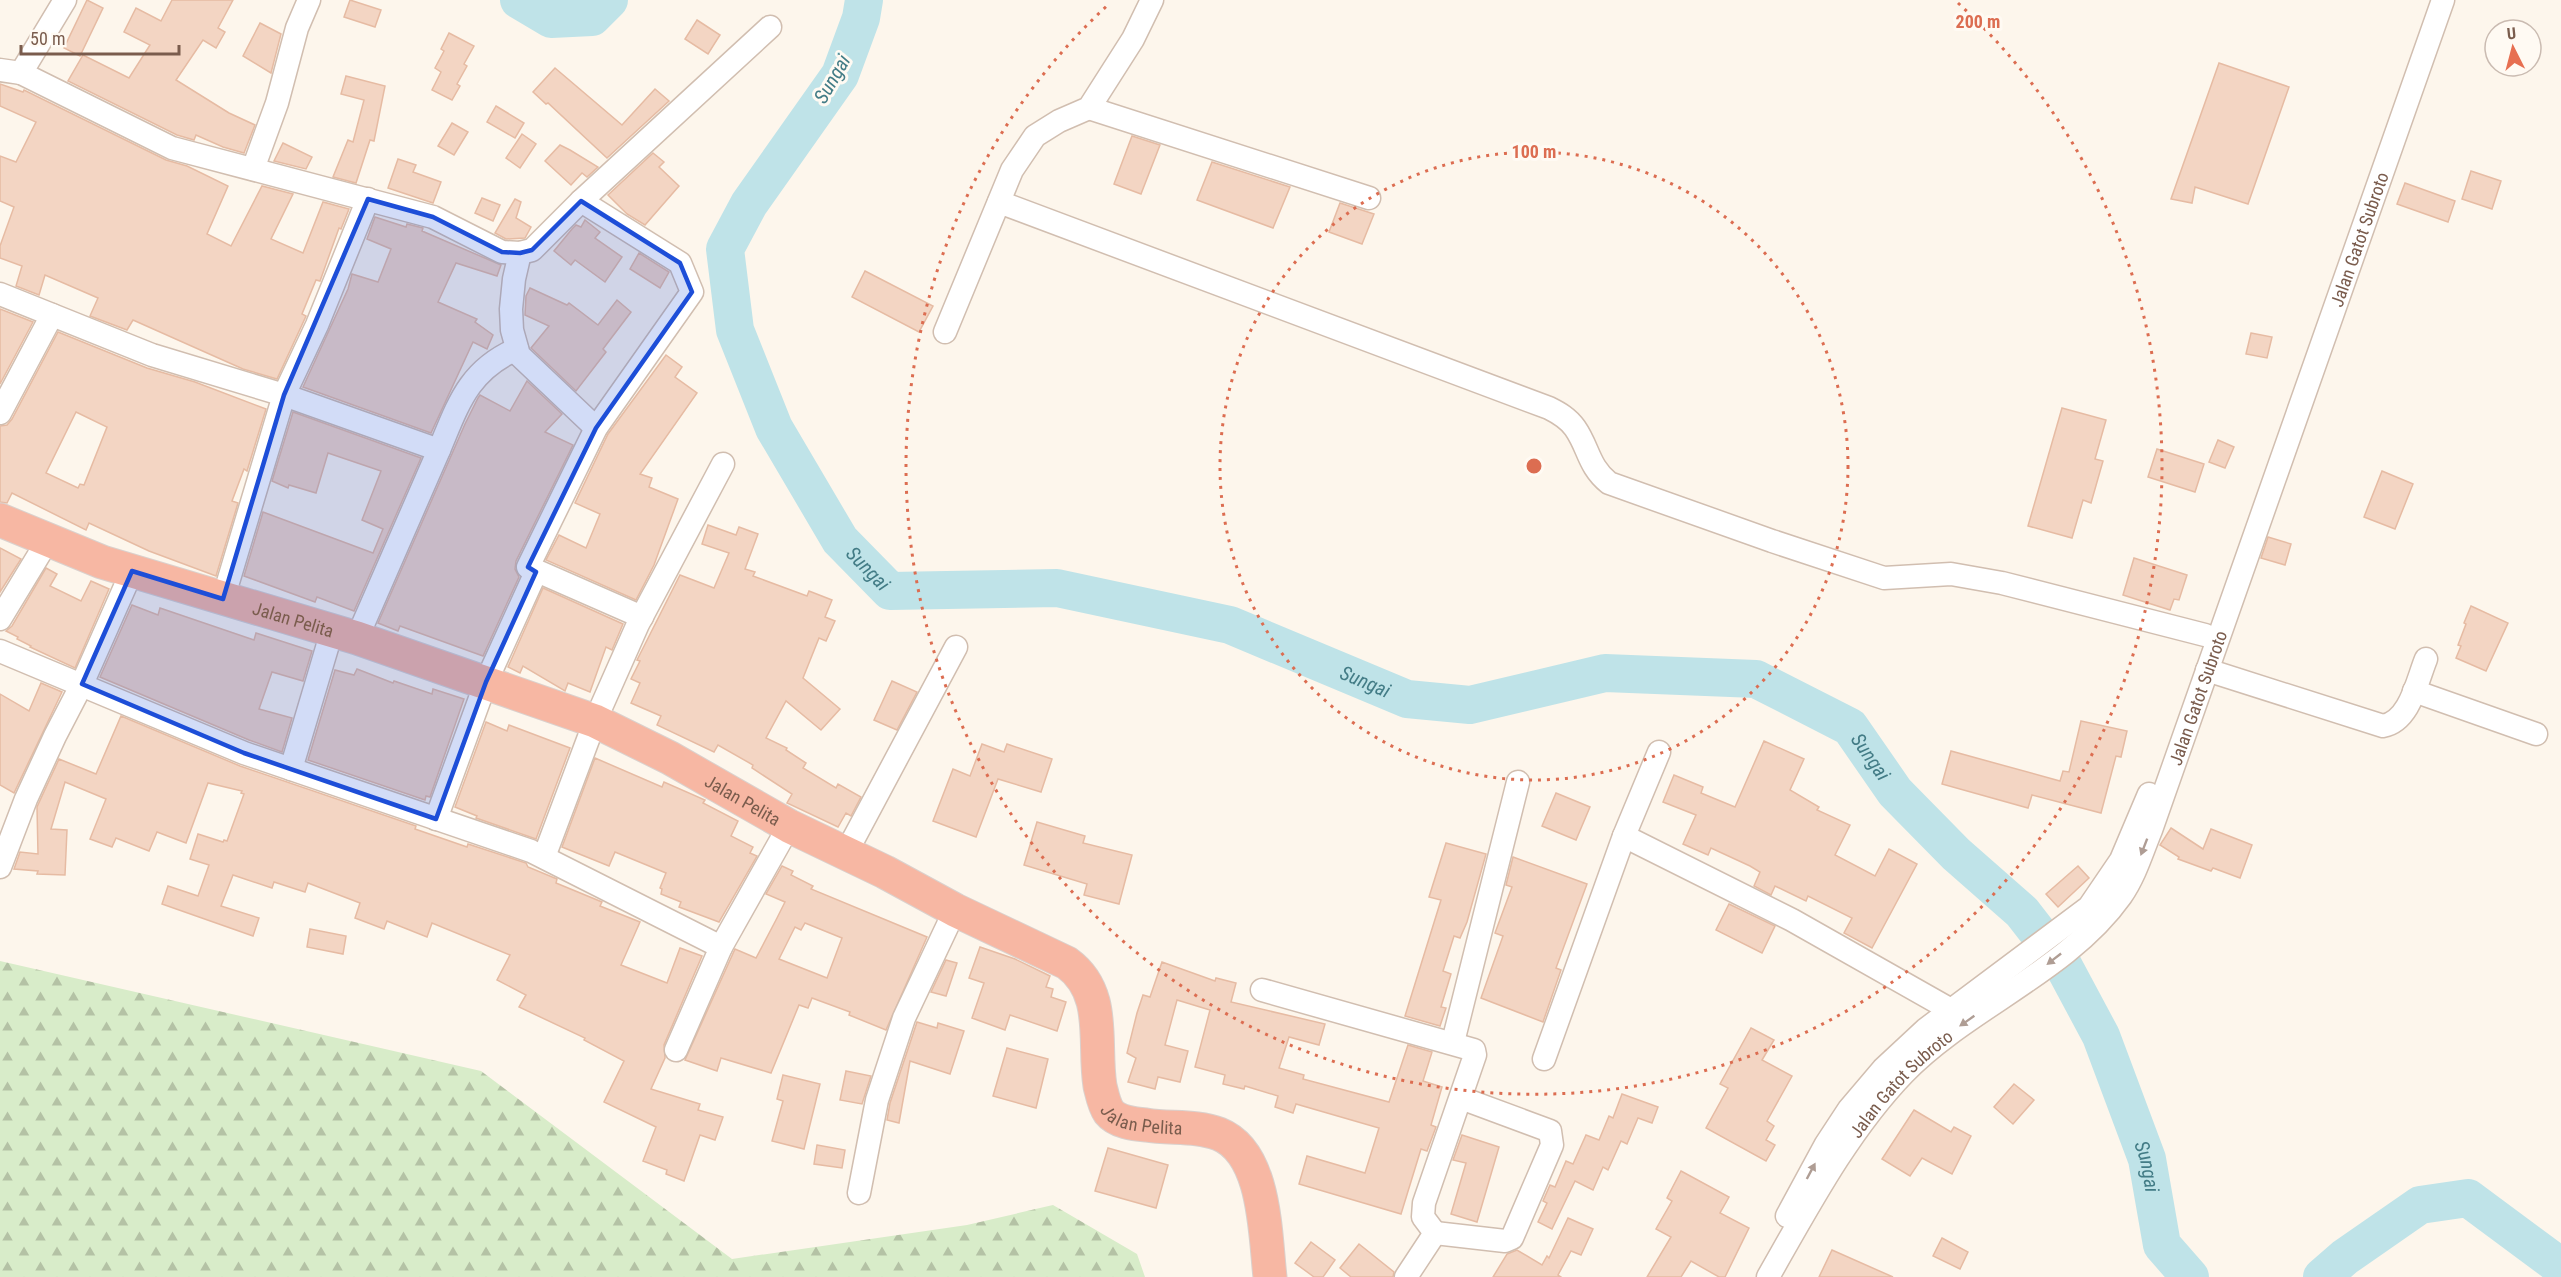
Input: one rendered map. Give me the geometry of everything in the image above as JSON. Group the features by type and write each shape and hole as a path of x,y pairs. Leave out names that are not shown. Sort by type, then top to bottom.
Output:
{"highway":[{"name":"Jalan Pelita","path":"0,520 102,562 345,635 595,721 670,758 789,826 955,910 1067,963 1081,976 1095,1005 1098,1075 1108,1110 1117,1119 1144,1125 1203,1129 1234,1142 1254,1177 1263,1205 1270,1277"}],"street":[{"path":"64,0 11,71 172,148 433,217 502,252 519,253 532,250 581,201 770,27"},
{"path":"253,170 277,103 297,28 309,0"},
{"path":"945,332 1012,170 1035,136 1059,121 1089,108 1133,39 1152,0"},
{"name":"Jalan Gatot Subroto","path":"2083,925 2095,900 2121,861 2150,792 2427,0"},
{"name":"Jalan Gatot Subroto","path":"1752,1277 1877,1103 1904,1074 1929,1049 2011,980 2121,895 2140,859 2443,0"},
{"path":"1089,108 1369,198"},
{"path":"223,599 284,395 317,325 368,199"},
{"path":"581,201 680,263 692,292 596,428 528,567 642,616"},
{"path":"999,202 1549,408 1565,417 1575,428 1596,473 1609,483 1884,578 1951,574 2002,583 2205,635"},
{"path":"519,253 512,309 512,330 519,355 596,428"},
{"path":"0,294 152,355 284,395 439,450"},
{"path":"0,413 52,315"},
{"path":"291,769 345,635 439,450 464,392 497,358 518,349"},
{"path":"544,857 595,721 642,616 723,464"},
{"path":"0,619 48,540"},
{"path":"0,867 31,789 82,684 132,571"},
{"path":"436,819 486,682 536,572"},
{"path":"846,853 956,647"},
{"path":"0,651 244,753 544,857 721,947"},
{"path":"2207,670 2384,726 2391,725 2402,717 2426,659"},
{"path":"2414,691 2536,734"},
{"path":"1544,1059 1624,836 1659,752"},
{"path":"1453,1042 1518,782"},
{"path":"676,1050 721,947 789,826"},
{"path":"1624,836 1792,920 1951,1010"},
{"path":"859,1193 877,1100 904,1018 955,910"},
{"name":"Jalan Gatot Subroto","path":"1768,1277 1826,1144 1849,1109 1883,1069 1926,1029 1951,1010 2011,980"},
{"path":"1262,990 1453,1042 1474,1050 1475,1055 1461,1098 1424,1203 1423,1217 1435,1233 1505,1241 1512,1238 1552,1145 1550,1131 1461,1098"},
{"path":"1406,1277 1435,1233"}],"highlighted area":[{"path":"368,199 433,217 502,252 520,253 532,250 581,201 680,263 692,292 596,428 528,567 536,572 486,682 436,819 244,753 82,684 132,571 223,599 284,395"}],"green space":[{"path":"0,961 481,1071 732,1259 967,1225 1053,1205 1137,1254 1145,1277 0,1277"}],"building":[{"path":"87,0 103,8 80,56 64,48"},
{"path":"172,0 233,0 218,28 225,32 216,48 203,40 176,80 229,113 255,125 244,153 196,135 194,140 177,135 68,81 83,55 129,78 150,45 124,32 136,8 161,21"},
{"path":"350,0 381,10 375,27 344,17"},
{"path":"697,20 720,35 708,54 685,39"},
{"path":"260,23 281,34 271,73 243,56"},
{"path":"449,33 474,46 464,64 467,66 457,84 460,86 452,100 432,90 441,72 435,68 444,51 441,49"},
{"path":"2219,63 2289,87 2248,204 2195,187 2192,203 2171,199"},
{"path":"555,68 622,125 655,89 669,101 607,158 533,92"},
{"path":"346,76 385,86 374,141 370,140 356,183 333,177 348,140 353,142 364,100 341,94"},
{"path":"0,84 23,92 24,90 166,160 187,166 228,186 207,234 231,246 262,186 293,194 271,239 303,253 323,202 349,209 341,229 339,228 320,281 316,280 302,314 306,316 277,379 243,369 133,320 127,330 90,316 98,298 45,275 39,295 16,286 22,266 0,258 0,246 14,207 0,201 0,156 16,162 36,122 0,106"},
{"path":"496,106 524,123 515,138 487,122"},
{"path":"452,123 468,132 454,155 438,146"},
{"path":"522,134 536,144 520,168 506,158"},
{"path":"1132,136 1160,145 1141,194 1114,184"},
{"path":"283,143 312,157 306,169 274,161"},
{"path":"560,145 598,167 587,177 582,173 571,185 545,161"},
{"path":"653,153 664,162 659,167 679,186 645,225 627,214 608,195"},
{"path":"398,159 416,165 413,172 441,182 433,203 388,188"},
{"path":"1212,162 1290,187 1273,228 1197,200"},
{"path":"2471,171 2501,181 2492,209 2462,199"},
{"path":"2405,183 2455,201 2448,222 2397,204"},
{"path":"482,198 500,205 493,221 475,213"},
{"path":"515,199 521,202 516,218 531,227 525,238 506,239 495,233"},
{"path":"1340,203 1374,214 1362,244 1329,232"},
{"path":"375,217 406,227 407,224 423,228 422,231 501,265 497,276 456,263 438,302 477,319 475,322 493,335 487,349 473,342 431,433 303,387 348,289 352,274 378,282 391,249 367,239"},
{"path":"585,220 600,232 595,238 622,257 605,282 575,260 571,265 554,251 576,225 581,227"},
{"path":"639,253 669,272 660,288 630,269"},
{"path":"865,271 933,306 919,332 852,297"},
{"path":"530,288 567,305 569,303 598,325 617,300 631,312 603,349 606,352 576,391 531,348 549,326 525,315 526,296"},
{"path":"0,309 33,322 0,384"},
{"path":"58,332 147,368 195,382 266,409 247,471 244,469 232,501 238,503 216,576 149,551 89,523 86,530 12,493 7,503 0,502 0,426 7,425","holes":["76,412 107,427 84,485 80,484 78,488 46,473"]},
{"path":"2251,333 2272,337 2267,358 2246,354"},
{"path":"666,355 682,367 675,377 697,393 640,474 652,478 649,487 678,499 654,565 636,600 546,560 559,535 586,548 600,514 575,503 608,434"},
{"path":"527,381 562,414 545,432 573,445 516,561 515,569 519,577 483,656 400,626 398,631 378,623 478,398 480,395 510,411"},
{"path":"2062,408 2106,420 2095,459 2103,461 2091,503 2083,500 2072,538 2028,526"},
{"path":"293,412 421,458 354,611 317,597 315,602 244,576 263,512 373,553 383,529 362,520 381,471 328,453 316,493 289,485 288,488 272,481"},
{"path":"2218,440 2234,447 2225,468 2209,462"},
{"path":"2157,449 2204,464 2195,492 2148,477"},
{"path":"2382,471 2413,484 2395,529 2364,517"},
{"path":"708,525 736,535 739,527 758,534 745,569 755,572 753,576 807,596 809,591 832,600 825,617 835,621 826,641 819,638 803,678 840,709 821,730 786,701 766,738 787,748 786,750 806,763 803,768 836,788 838,784 861,797 851,816 846,813 838,827 787,803 792,794 752,768 753,765 718,745 714,752 657,725 661,716 631,703 640,683 631,679 640,661 637,660 680,575 714,588 729,553 702,544"},
{"path":"2268,537 2291,544 2285,565 2261,558"},
{"path":"0,548 21,559 0,592"},
{"path":"2134,558 2187,575 2179,600 2174,599 2170,610 2123,595"},
{"path":"46,568 57,574 50,586 81,601 91,581 109,589 75,668 30,647 6,631 12,626"},
{"path":"543,588 623,624 612,650 606,647 590,692 568,683 565,691 523,666 520,673 508,667"},
{"path":"132,605 158,615 160,608 254,640 256,633 312,651 303,681 272,672 259,709 292,718 282,752 100,677"},
{"path":"2471,606 2508,623 2486,671 2456,658 2461,646 2458,645 2466,624 2464,623"},
{"path":"357,669 393,683 394,681 432,694 433,689 464,699 430,797 426,796 425,800 308,760 335,670 354,675"},
{"path":"892,681 917,692 897,730 874,720"},
{"path":"41,683 62,692 14,793 0,785 0,694 29,711"},
{"path":"121,716 240,766 416,826 415,829 467,847 468,844 526,863 528,867 557,879 556,883 602,902 600,906 640,922 621,965 667,983 680,948 702,956 664,1045 665,1058 651,1089 700,1104 698,1110 723,1117 715,1140 700,1135 684,1181 666,1174 667,1170 643,1161 656,1127 604,1102 624,1061 584,1040 585,1038 519,1007 526,995 497,980 510,955 432,923 427,937 387,921 384,929 355,918 360,903 308,883 305,892 274,882 272,888 233,875 221,906 259,918 253,936 162,904 168,886 198,896 209,865 190,859 198,834 223,842 227,841 244,794 241,793 242,791 208,783 186,843 157,832 149,851 116,838 112,847 90,839 106,799 65,782 51,829 67,830 65,875 37,874 38,871 14,869 20,852 38,854 37,807 59,759 96,774"},
{"path":"2081,721 2127,731 2121,757 2116,756 2101,813 2032,795 2028,808 1942,784 1951,751 2060,781 2063,771 2069,772"},
{"path":"486,722 507,731 509,725 570,748 536,839 476,818 477,816 455,807"},
{"path":"1764,741 1804,759 1790,790 1819,807 1817,810 1850,825 1835,855 1875,876 1889,849 1917,864 1872,948 1844,933 1852,918 1808,896 1806,901 1775,886 1771,895 1754,886 1760,872 1750,866 1711,848 1708,855 1683,844 1696,815 1663,802 1674,775 1703,787 1701,793 1735,807"},
{"path":"982,744 1004,752 1007,744 1052,759 1041,792 998,779 976,837 933,821 953,769 970,776"},
{"path":"595,758 662,787 664,782 705,800 703,803 738,821 731,836 753,847 750,853 757,856 719,922 679,907 681,902 661,894 662,889 660,888 666,873 615,852 609,866 562,847"},
{"path":"1556,793 1590,807 1576,840 1542,826"},
{"path":"1037,822 1085,836 1083,843 1132,855 1119,904 1084,895 1087,884 1024,865"},
{"path":"2171,828 2203,849 2211,829 2252,845 2240,878 2213,868 2211,871 2178,859 2179,857 2160,845"},
{"path":"1446,843 1486,854 1467,922 1460,938 1454,936 1443,971 1451,974 1441,1007 1446,1008 1440,1026 1405,1016 1441,900 1429,897"},
{"path":"1513,857 1587,884 1556,968 1561,970 1543,1022 1481,998 1503,936 1495,933 1512,887 1506,885"},
{"path":"782,866 793,871 791,875 813,886 811,889 927,937 886,1030 849,1015 850,1012 812,998 808,1008 799,1005 771,1073 721,1058 717,1071 685,1060 735,949 756,958 785,902 766,894","holes":["805,923 842,938 827,978 779,959 795,927 801,930"]},
{"path":"2078,866 2089,878 2058,907 2046,894"},
{"path":"1729,904 1775,926 1762,953 1716,930"},
{"path":"310,929 346,936 343,954 307,947"},
{"path":"980,947 1015,959 1050,976 1046,987 1053,989 1051,997 1066,1002 1057,1031 1010,1015 1005,1030 972,1018 984,983 969,978"},
{"path":"946,960 957,963 946,996 931,992"},
{"path":"1162,962 1215,981 1216,978 1236,983 1231,1002 1325,1024 1319,1045 1289,1037 1279,1068 1304,1075 1303,1079 1389,1102 1408,1045 1432,1052 1423,1081 1442,1087 1431,1125 1436,1127 1427,1151 1421,1149 1401,1214 1299,1184 1307,1156 1365,1173 1379,1128 1296,1104 1293,1113 1275,1107 1278,1096 1245,1086 1244,1089 1223,1084 1225,1075 1195,1067 1210,1010 1177,1000 1165,1045 1188,1051 1180,1082 1158,1077 1155,1089 1128,1082 1136,1058 1127,1053 1137,1013 1143,995 1150,997"},
{"path":"917,1022 937,1028 938,1023 964,1031 950,1074 910,1061 899,1123 887,1120 890,1103"},
{"path":"1751,1028 1774,1040 1762,1060 1792,1076 1767,1121 1774,1126 1766,1140 1775,1145 1766,1161 1706,1128 1728,1088 1720,1084"},
{"path":"1007,1048 1048,1059 1036,1108 993,1096"},
{"path":"846,1071 871,1076 862,1104 840,1100"},
{"path":"783,1075 820,1084 804,1149 772,1141 783,1101 777,1099"},
{"path":"2014,1084 2034,1100 2013,1124 1994,1107"},
{"path":"1622,1094 1658,1107 1652,1123 1638,1118 1627,1144 1621,1141 1608,1170 1603,1167 1593,1190 1575,1181 1552,1229 1538,1222 1547,1203 1543,1201 1550,1185 1555,1187 1566,1161 1573,1164 1586,1135 1599,1140 1609,1116 1613,1118"},
{"path":"1914,1110 1951,1132 1954,1127 1971,1136 1952,1174 1922,1158 1910,1176 1882,1159"},
{"path":"1462,1135 1499,1147 1477,1222 1451,1214 1466,1163 1453,1160"},
{"path":"817,1145 845,1150 842,1168 814,1164"},
{"path":"1108,1148 1168,1165 1156,1208 1095,1191"},
{"path":"1681,1171 1729,1197 1720,1213 1749,1228 1725,1277 1719,1277 1691,1261 1681,1277 1647,1277 1671,1237 1656,1229 1672,1201 1667,1198"},
{"path":"1568,1218 1593,1229 1581,1255 1571,1251 1558,1275 1561,1277 1493,1277 1507,1254 1517,1250 1542,1265 1547,1256 1549,1258"},
{"path":"1942,1238 1968,1252 1960,1269 1933,1256"},
{"path":"1311,1242 1335,1260 1323,1277 1314,1277 1295,1263"},
{"path":"1359,1244 1394,1272 1393,1277 1351,1277 1340,1268"},
{"path":"1832,1250 1893,1277 1819,1277"}],"waterway":[{"name":"Sungai","path":"519,0 551,19 592,17 609,0"},
{"name":"Sungai","path":"864,0 861,18 840,75 749,204 725,249 735,330 774,428 840,540 890,591 1057,588 1230,625 1407,699 1470,705 1605,673 1756,679 1850,727 1895,792 1956,854 2022,912 2063,965 2101,1036 2147,1159 2162,1245 2190,1277"},
{"name":"Sungai","path":"2322,1277 2345,1257 2420,1205 2468,1198 2561,1267"}]}
